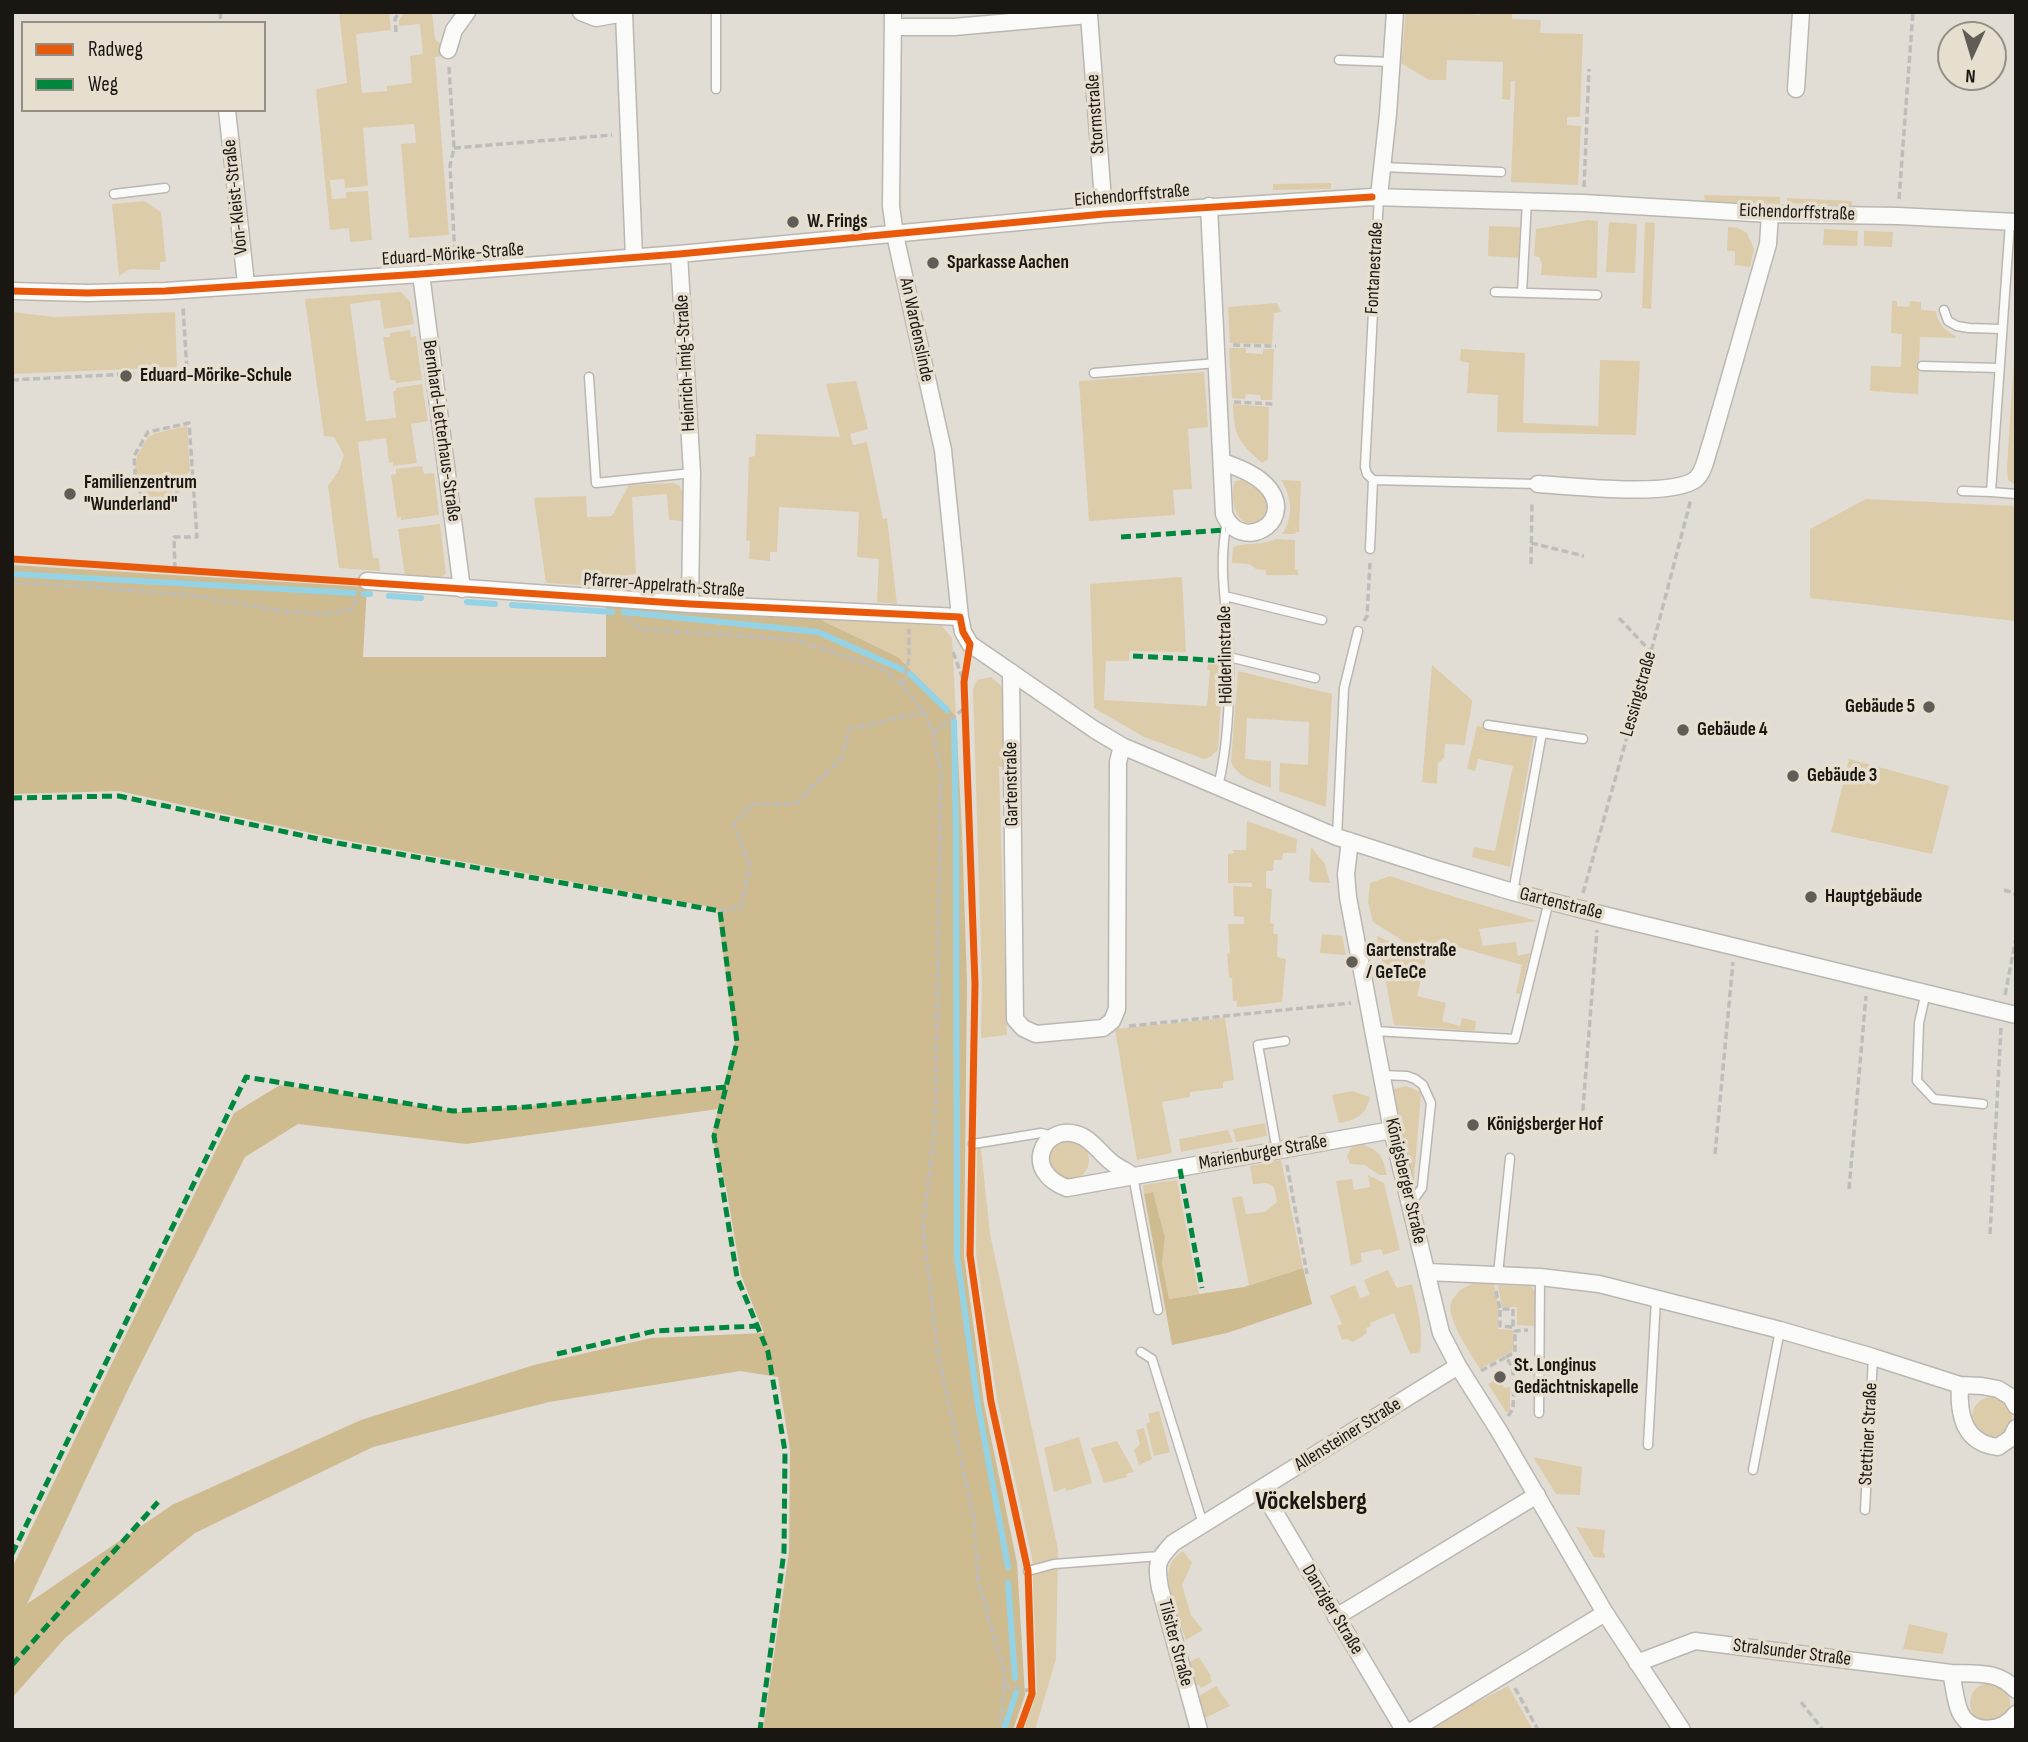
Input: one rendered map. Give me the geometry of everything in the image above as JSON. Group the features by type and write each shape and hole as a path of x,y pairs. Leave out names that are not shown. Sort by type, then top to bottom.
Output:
{"street":[{"path":"448,50 454,30 467,12"},
{"path":"581,12 596,18 624,12 634,257"},
{"name":"Fontanestraße","path":"1379,197 1395,12"},
{"path":"1796,89 1801,12"},
{"name":"Stormstraße","path":"893,20 954,27 1088,15 1104,214"},
{"name":"An Wardenslinde","path":"893,20 891,206 895,235 943,450 960,617 963,632 970,644"},
{"name":"Von-Kleist-Straße","path":"227,112 246,284"},
{"name":"Eichendorffstraße","path":"895,235 1104,214 1379,197 2013,222"},
{"name":"Hölderlinstraße","path":"1209,206 1224,514 1227,522"},
{"path":"1535,484 1651,489 1678,486 1696,478 1701,472 1711,443 1768,244 1770,214"},
{"name":"Eduard-Mörike-Straße","path":"12,291 87,293 421,274 895,235"},
{"name":"Heinrich-Imig-Straße","path":"679,254 692,473 690,604"},
{"name":"Bernhard-Letterhaus-Straße","path":"421,274 462,589"},
{"path":"1223,462 1246,471 1266,485 1271,491 1275,508 1272,522 1258,531 1243,532 1234,529 1227,522"},
{"name":"Pfarrer-Appelrath-Straße","path":"365,581 690,604 960,617"},
{"name":"Gartenstraße","path":"970,644 1094,730 1122,746 1344,839 1515,885 1549,901 1578,909 2009,1013"},
{"name":"Gartenstraße","path":"1011,672 1015,1019 1023,1028 1036,1034 1103,1028"},
{"path":"1103,1028 1112,1021 1117,1009 1118,762 1122,746"},
{"name":"Königsberger Straße","path":"1344,839 1348,897 1392,1130 1441,1333 1605,1613 1682,1730"},
{"name":"Marienburger Straße","path":"1054,1136 1042,1150 1040,1162 1045,1175 1054,1183 1067,1188 1392,1130"},
{"path":"1054,1136 1068,1132 1080,1135 1110,1161 1133,1176"},
{"name":"Stettiner Straße","path":"1427,1272 1540,1277 1599,1284 1780,1330 1959,1385 1998,1389 2011,1397 2016,1406"},
{"name":"Allensteiner Straße","path":"1160,1556 1173,1543 1203,1524 1462,1373"},
{"path":"1959,1385 1959,1404 1973,1439 1998,1447 2011,1437 2016,1428"},
{"name":"Danziger Straße","path":"1261,1489 1404,1730"},
{"path":"1336,1617 1537,1495"},
{"name":"Tilsiter Straße","path":"1160,1556 1160,1588 1199,1730"},
{"path":"1413,1730 1605,1613"},
{"name":"Stralsunder Straße","path":"1637,1663 1695,1641 1951,1673 1986,1674 2007,1681 2016,1690"},
{"path":"1951,1673 1960,1712 1969,1723 1982,1729 1994,1729 2007,1724 2016,1714"}],"lane":[{"path":"716,12 716,89"},
{"path":"1339,60 1392,62"},
{"path":"1382,167 1501,172"},
{"path":"114,194 164,188"},
{"name":"Fontanestraße","path":"1370,549 1373,480 1365,467 1379,197"},
{"path":"1522,293 1527,201"},
{"name":"Eichendorffstraße","path":"1991,492 2002,329 2013,222"},
{"path":"1495,292 1597,295"},
{"path":"1944,310 1948,321 1957,326 2002,329"},
{"path":"1094,373 1217,363"},
{"path":"1922,366 1999,368"},
{"path":"589,377 596,483 692,473"},
{"path":"1373,480 1535,484"},
{"path":"1962,491 2016,494"},
{"name":"Hölderlinstraße","path":"1218,787 1224,760 1229,657 1223,564 1227,522"},
{"path":"1225,596 1322,621"},
{"path":"1344,839 1344,688 1358,631"},
{"path":"1229,657 1315,678"},
{"path":"1488,725 1583,739"},
{"name":"Gartenstraße","path":"1515,885 1542,733"},
{"path":"1374,1031 1515,1039 1549,901"},
{"path":"1926,992 1919,1023 1917,1081 1934,1100 1983,1104"},
{"path":"1280,1150 1258,1045 1285,1041"},
{"path":"1382,1075 1415,1079 1423,1085 1431,1103 1422,1188 1409,1205"},
{"path":"973,1144 1041,1133 1054,1136"},
{"path":"1495,1274 1510,1158"},
{"path":"1133,1176 1158,1310"},
{"path":"1539,1413 1540,1277"},
{"path":"1648,1445 1656,1299"},
{"path":"1753,1470 1780,1330"},
{"path":"1141,1352 1152,1359 1203,1524"},
{"name":"Stettiner Straße","path":"1865,1510 1873,1357"},
{"path":"1028,1571 1054,1564 1160,1556"}],"path":[{"path":"396,32 395,19 400,12"},
{"path":"1900,194 1913,12"},
{"path":"448,50 454,148 450,166 456,271"},
{"path":"1583,203 1589,69"},
{"path":"454,148 628,134"},
{"path":"12,380 187,371 182,289"},
{"path":"1216,344 1276,346"},
{"path":"1219,401 1274,404"},
{"path":"175,569 174,537 197,537 193,477 189,423 148,432 134,456 133,466 136,487 146,499 165,509 171,506 182,481 193,477"},
{"path":"1531,564 1535,484"},
{"path":"1531,542 1584,556"},
{"path":"1358,631 1367,616 1370,549"},
{"path":"162,568 188,570"},
{"path":"12,583 196,596 283,611 322,614 353,609 365,581"},
{"path":"603,598 640,629 796,640 882,668 903,686 924,712 933,733 941,773 935,1115 923,1224 938,1355 974,1519 978,1581 1005,1675 1000,1730"},
{"path":"903,686 909,658 909,616"},
{"path":"1619,618 1651,652"},
{"path":"951,647 964,682"},
{"path":"933,733 965,707"},
{"path":"720,911 741,907 750,865 733,824 753,804 795,804 843,756 849,729 924,712"},
{"path":"2004,890 2014,892 2016,896"},
{"path":"1582,1121 1598,914"},
{"path":"1990,1234 2016,938"},
{"path":"1715,1154 1734,946"},
{"path":"1849,1189 1867,979"},
{"path":"1103,1028 1368,1001"},
{"path":"1280,1150 1307,1274"},
{"path":"1495,1274 1500,1326 1541,1329"},
{"path":"1462,1373 1516,1352 1513,1310 1500,1309"},
{"path":"1499,1431 1513,1409 1513,1367 1506,1357"},
{"path":"1514,1381 1539,1392"},
{"path":"1507,1673 1538,1730"},
{"path":"1004,1686 1032,1691"},
{"path":"1801,1702 1823,1730"}],"shaded area":[{"path":"339,12 389,12 391,30 356,34 362,93 387,91 387,86 412,83 410,56 423,54 420,24 399,26 399,20 404,13 432,12 435,39 446,49 441,56 435,57 449,235 409,238 401,144 416,143 414,124 363,128 368,186 345,188 344,179 330,180 332,199 346,198 346,192 368,191 372,240 350,242 349,228 330,230 316,89 347,83"},
{"path":"1406,12 1480,15 1481,12 1512,12 1512,19 1541,20 1540,33 1583,34 1580,117 1567,117 1567,125 1581,126 1578,185 1511,182 1515,81 1511,81 1510,100 1502,99 1503,62 1447,60 1446,80 1429,80 1401,63"},
{"path":"1331,183 1331,189 1273,190 1273,184"},
{"path":"1704,195 1780,197 1780,204 1705,201"},
{"path":"1787,198 1852,201 1852,206 1787,203"},
{"path":"144,201 161,212 166,262 160,262 160,270 130,269 119,276 112,204"},
{"path":"1588,220 1598,221 1597,278 1541,275 1542,263 1539,257 1534,256 1536,229"},
{"path":"1609,222 1637,224 1635,273 1606,272"},
{"path":"1645,222 1655,223 1651,309 1642,308"},
{"path":"1489,226 1520,227 1519,258 1488,256"},
{"path":"1728,227 1747,233 1754,249 1750,267 1735,265 1735,251 1727,251"},
{"path":"1824,229 1858,231 1857,246 1823,245"},
{"path":"1864,231 1893,232 1892,247 1864,246"},
{"path":"401,292 410,302 414,324 384,329 380,300 350,304 366,421 396,418 393,391 396,391 396,388 422,384 428,421 411,424 417,463 393,466 393,462 389,463 386,438 358,442 373,558 379,558 380,571 339,568 328,486 339,470 344,455 334,437 324,436 305,299"},
{"path":"1892,301 1897,301 1897,306 1909,307 1910,301 1921,302 1921,310 1936,311 1942,326 1956,336 1920,337 1918,394 1870,391 1871,366 1901,367 1902,334 1891,333"},
{"path":"1277,303 1281,312 1274,313 1272,344 1230,343 1228,307"},
{"path":"12,312 55,317 175,312 177,367 12,374"},
{"path":"2016,325 2016,486 2008,480 2007,467"},
{"path":"410,330 411,337 416,336 422,380 396,383 395,380 390,380 383,337 390,337 390,333"},
{"path":"1229,348 1246,348 1246,353 1263,354 1263,349 1274,349 1272,400 1261,400 1260,395 1246,394 1245,399 1232,398"},
{"path":"1461,349 1525,353 1523,423 1598,426 1600,360 1640,361 1636,435 1497,432 1498,395 1467,393 1469,363 1460,361"},
{"path":"1204,372 1208,427 1188,429 1192,489 1173,490 1175,515 1089,521 1079,381"},
{"path":"856,381 868,429 850,434 853,445 867,442 883,519 887,518 897,604 877,602 879,559 857,557 859,512 779,507 777,552 770,552 770,561 749,559 750,541 746,540 749,457 755,456 756,434 840,437 826,384"},
{"path":"1233,404 1269,407 1268,459 1262,463 1239,438"},
{"path":"187,426 190,471 163,506 139,487 135,468 137,456 148,437"},
{"path":"422,466 424,474 434,473 439,515 401,520 401,517 397,518 391,475 396,474 396,469"},
{"path":"1241,480 1257,488 1265,498 1267,508 1264,517 1258,522 1250,524 1242,520 1235,509 1233,488 1235,481"},
{"path":"1281,480 1301,481 1299,532 1295,534 1282,534 1286,528 1290,507"},
{"path":"629,485 679,485 684,494 682,521 669,520 667,494 632,497 636,574 628,575 629,588 546,583 534,498 586,496 587,517 612,516"},
{"path":"1866,499 2016,506 2016,621 1810,598 1810,529"},
{"path":"440,524 446,574 441,577 405,576 398,529"},
{"path":"1276,539 1295,540 1295,569 1298,570 1298,575 1266,575 1266,570 1256,569 1249,564 1232,563 1233,547"},
{"path":"12,565 367,587 363,657 606,657 606,605 819,619 898,657 956,716 967,983 964,1256 984,1404 1017,1563 1025,1695 1013,1730 763,1730 789,1552 790,1450 778,1377 740,1371 549,1402 373,1447 195,1533 65,1638 12,1698 12,1568 234,1113 280,1085 458,1112 723,1089 735,1042 717,908 338,839 119,791 12,794","holes":["718,1109 712,1136 726,1187 741,1275 764,1333 651,1338 534,1365 361,1420 172,1505 27,1604 131,1383 245,1157 298,1124 466,1144"]},
{"path":"1182,577 1186,652 1130,651 1129,661 1106,661 1104,700 1207,706 1210,670 1207,670 1208,664 1223,665 1218,750 1204,759 1144,737 1094,708 1090,584"},
{"path":"819,619 942,626 952,638 956,716 898,657"},
{"path":"1432,665 1472,700 1465,745 1445,744 1444,758 1438,763 1437,784 1422,782"},
{"path":"1238,671 1332,694 1326,807 1279,791 1280,763 1308,765 1309,722 1247,718 1245,759 1271,761 1271,788 1248,779 1234,767 1231,762"},
{"path":"991,677 1006,690 1006,766 999,767 1007,1035 981,1038 982,984 973,689 977,680"},
{"path":"1477,726 1534,736 1510,867 1472,857 1474,847 1495,851 1513,766 1478,759 1475,771 1467,769"},
{"path":"1849,759 1949,786 1932,854 1831,832"},
{"path":"1247,821 1297,839 1296,853 1283,853 1282,860 1274,860 1273,871 1266,871 1266,888 1272,889 1270,923 1274,924 1273,934 1278,934 1277,957 1286,959 1282,1002 1237,1007 1237,1001 1233,1001 1232,978 1229,978 1228,924 1244,924 1244,917 1234,916 1233,886 1252,887 1252,883 1228,883 1228,854 1234,853 1233,850 1246,850"},
{"path":"1311,847 1325,864 1330,883 1309,880"},
{"path":"1390,876 1537,921 1479,929 1483,946 1516,942 1518,956 1530,953 1520,994 1516,993 1522,965 1437,941 1432,955 1406,943 1373,922 1368,902 1370,883"},
{"path":"1322,934 1342,936 1346,955 1320,953"},
{"path":"1377,936 1426,958 1417,996 1446,1003 1442,1021 1460,1026 1462,1018 1476,1021 1475,1031 1394,1025"},
{"path":"1225,1018 1234,1080 1223,1082 1223,1088 1190,1092 1190,1097 1162,1102 1172,1153 1137,1160 1115,1029"},
{"path":"1406,1086 1421,1092 1414,1180 1411,1180 1394,1089"},
{"path":"1352,1091 1370,1097 1366,1108 1359,1116 1339,1123 1332,1095"},
{"path":"1265,1123 1267,1136 1236,1142 1233,1129"},
{"path":"1228,1130 1233,1142 1181,1152 1179,1139"},
{"path":"1069,1140 1077,1141 1083,1146 1088,1152 1088,1168 1083,1174 1077,1179 1069,1180 1061,1179 1055,1174 1050,1168 1049,1160 1050,1152 1055,1146 1061,1141"},
{"path":"1360,1144 1379,1154 1387,1175 1379,1175 1365,1165 1350,1164 1347,1156 1352,1146"},
{"path":"977,1148 981,1148 990,1234 1058,1549 1056,1659 1035,1730 1024,1730 1037,1692 1032,1558 997,1399 976,1253"},
{"path":"1281,1160 1303,1268 1249,1285 1232,1198 1242,1196 1246,1214 1265,1212 1277,1202 1274,1187 1266,1183 1253,1184 1250,1166"},
{"path":"1368,1175 1384,1183 1400,1250 1383,1255 1381,1249 1361,1253 1362,1262 1351,1265 1336,1181 1352,1179 1354,1190 1370,1187"},
{"path":"1177,1180 1199,1294 1169,1299 1162,1263 1165,1237 1153,1192 1144,1194 1143,1185"},
{"path":"1153,1192 1165,1237 1162,1263 1169,1299 1244,1287 1303,1268 1312,1304 1227,1333 1172,1345 1144,1194"},
{"path":"1388,1270 1397,1288 1412,1284 1421,1326 1420,1352 1410,1354 1394,1313 1370,1323 1371,1326 1366,1328 1367,1333 1353,1342 1342,1340 1337,1326 1342,1324 1330,1296 1355,1285 1360,1298 1370,1295 1364,1280"},
{"path":"1477,1283 1494,1284 1499,1307 1498,1329 1512,1330 1514,1333 1514,1350 1480,1369 1456,1328 1450,1308 1457,1293 1466,1286"},
{"path":"1498,1285 1531,1286 1535,1292 1534,1326 1517,1325 1517,1307 1502,1307"},
{"path":"1497,1379 1505,1388 1510,1387 1508,1412 1488,1384"},
{"path":"1992,1397 2000,1398 2006,1403 2011,1409 2011,1425 2006,1431 2000,1436 1992,1437 1984,1436 1978,1431 1973,1425 1972,1417 1973,1409 1978,1403 1984,1398"},
{"path":"1159,1411 1170,1452 1154,1456 1146,1424 1150,1422 1148,1414"},
{"path":"1144,1428 1152,1459 1139,1465 1134,1450 1140,1444 1136,1430"},
{"path":"1079,1437 1092,1483 1054,1492 1044,1448"},
{"path":"1117,1441 1134,1472 1126,1474 1127,1477 1104,1483 1091,1448"},
{"path":"1533,1457 1582,1467 1580,1495 1556,1494"},
{"path":"1576,1527 1605,1530 1605,1558 1594,1557"},
{"path":"1183,1551 1192,1563 1182,1585 1191,1615 1203,1630 1186,1640 1168,1576 1171,1563"},
{"path":"1909,1624 1948,1633 1943,1654 1903,1649"},
{"path":"1199,1657 1212,1682 1201,1688 1196,1686 1190,1662"},
{"path":"1990,1683 2004,1689 2010,1703 2004,1717 1990,1723 1976,1717 1970,1703 1976,1689"},
{"path":"1216,1686 1230,1706 1205,1718 1199,1696"},
{"path":"1508,1686 1533,1730 1431,1730 1432,1726"}],"waterway":[{"path":"12,574 354,593"},
{"path":"364,594 370,594"},
{"path":"389,596 421,598"},
{"path":"467,602 495,604"},
{"path":"512,605 612,612"},
{"path":"624,612 818,632 903,670"},
{"path":"910,674 947,710"},
{"path":"954,721 957,1257 978,1405 1008,1567"},
{"path":"1008,1583 1015,1678"},
{"path":"1004,1730 1016,1693"}],"marked path":[{"path":"1121,537 1226,530"},
{"path":"1133,656 1229,661"},
{"path":"12,798 119,796 337,843 720,911 737,1042 714,1136 737,1277 768,1352 785,1451 784,1552 760,1730"},
{"path":"12,1554 246,1077 453,1111 526,1107 726,1087"},
{"path":"1180,1169 1202,1288"},
{"path":"557,1354 655,1331 757,1326"},
{"path":"12,1665 158,1502"}],"cycle path":[{"path":"12,291 165,291 421,274 679,254 1104,214 1372,197"},
{"path":"12,559 690,604 960,617 963,632 970,644 964,682 975,984 970,1255 991,1402 1028,1571 1032,1694 1019,1730"}],"place":[{"name":"W. Frings","path":"793,222"},
{"name":"Sparkasse Aachen","path":"933,263"},
{"name":"Eduard-Mörike-Schule","path":"126,376"},
{"name":"Familienzentrum \"Wunderland\"","path":"70,494"},
{"name":"Gebäude 5","path":"1929,707"},
{"name":"Gebäude 4","path":"1683,730"},
{"name":"Gebäude 3","path":"1793,776"},
{"name":"Hauptgebäude","path":"1811,897"},
{"name":"Gartenstraße / GeTeCe","path":"1352,962"},
{"name":"Königsberger Hof","path":"1473,1125"},
{"name":"St. Longinus Gedächtniskapelle","path":"1500,1377"}],"district":[{"name":"Vöckelsberg","path":"1311,1502"}]}
